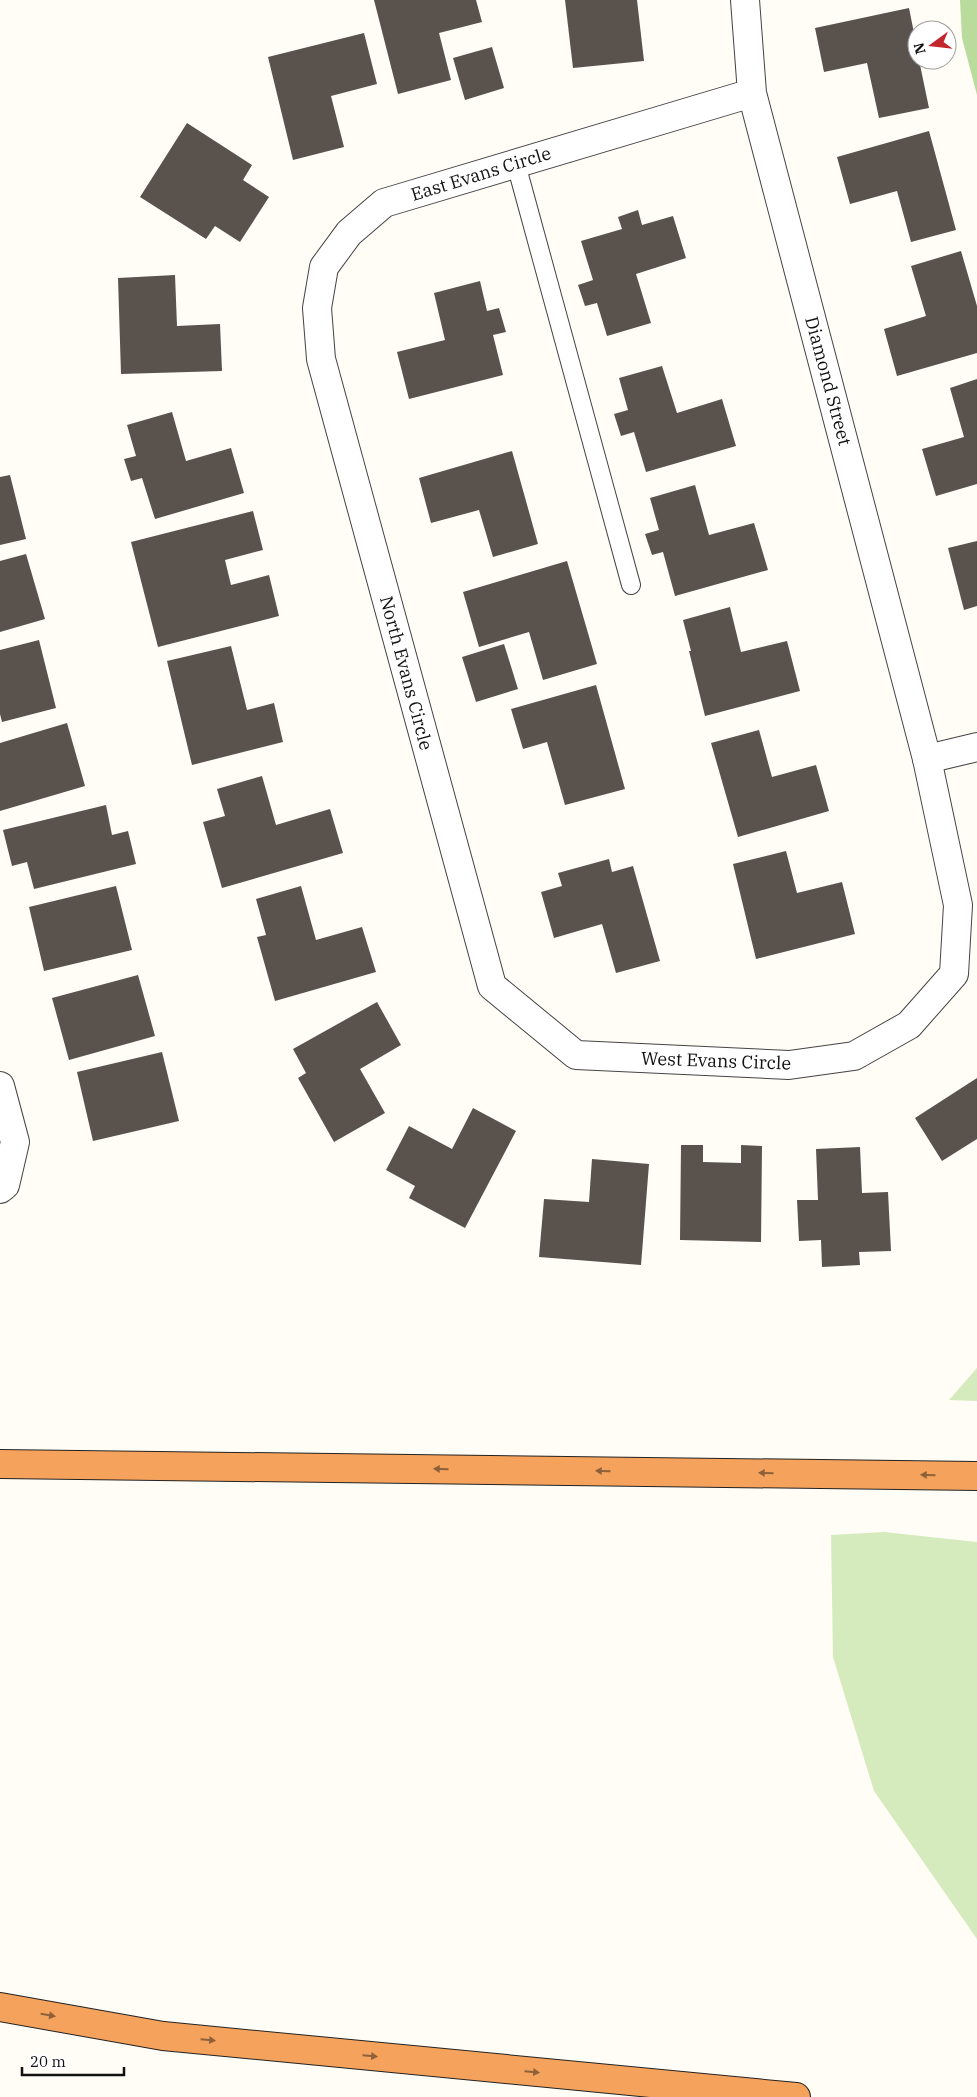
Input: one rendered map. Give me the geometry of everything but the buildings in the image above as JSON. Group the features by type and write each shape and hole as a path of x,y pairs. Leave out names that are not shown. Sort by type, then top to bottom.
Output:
{"highway":[{"path":"0,1464 977,1476"},
{"path":"0,2006 163,2036 796,2097"}],"street":[{"name":"Diamond Street","path":"745,0 752,93 927,759"},
{"name":"East Evans Circle","path":"321,359 317,308 324,267 349,232 384,203 752,93"},
{"name":"North Evans Circle","path":"321,359 492,986"},
{"path":"927,759 977,747"},
{"name":"West Evans Circle","path":"492,986 576,1055 789,1065 854,1056 909,1025 954,974 958,905 927,759"},
{"path":"0,1086 15,1142 5,1185 0,1189"}],"lane":[{"path":"516,164 631,585"}],"green space":[{"path":"960,0 977,0 977,95 962,38"},
{"path":"977,1368 977,1401 949,1400"},
{"path":"884,1532 977,1542 977,1939 874,1791 833,1657 831,1535"}]}
